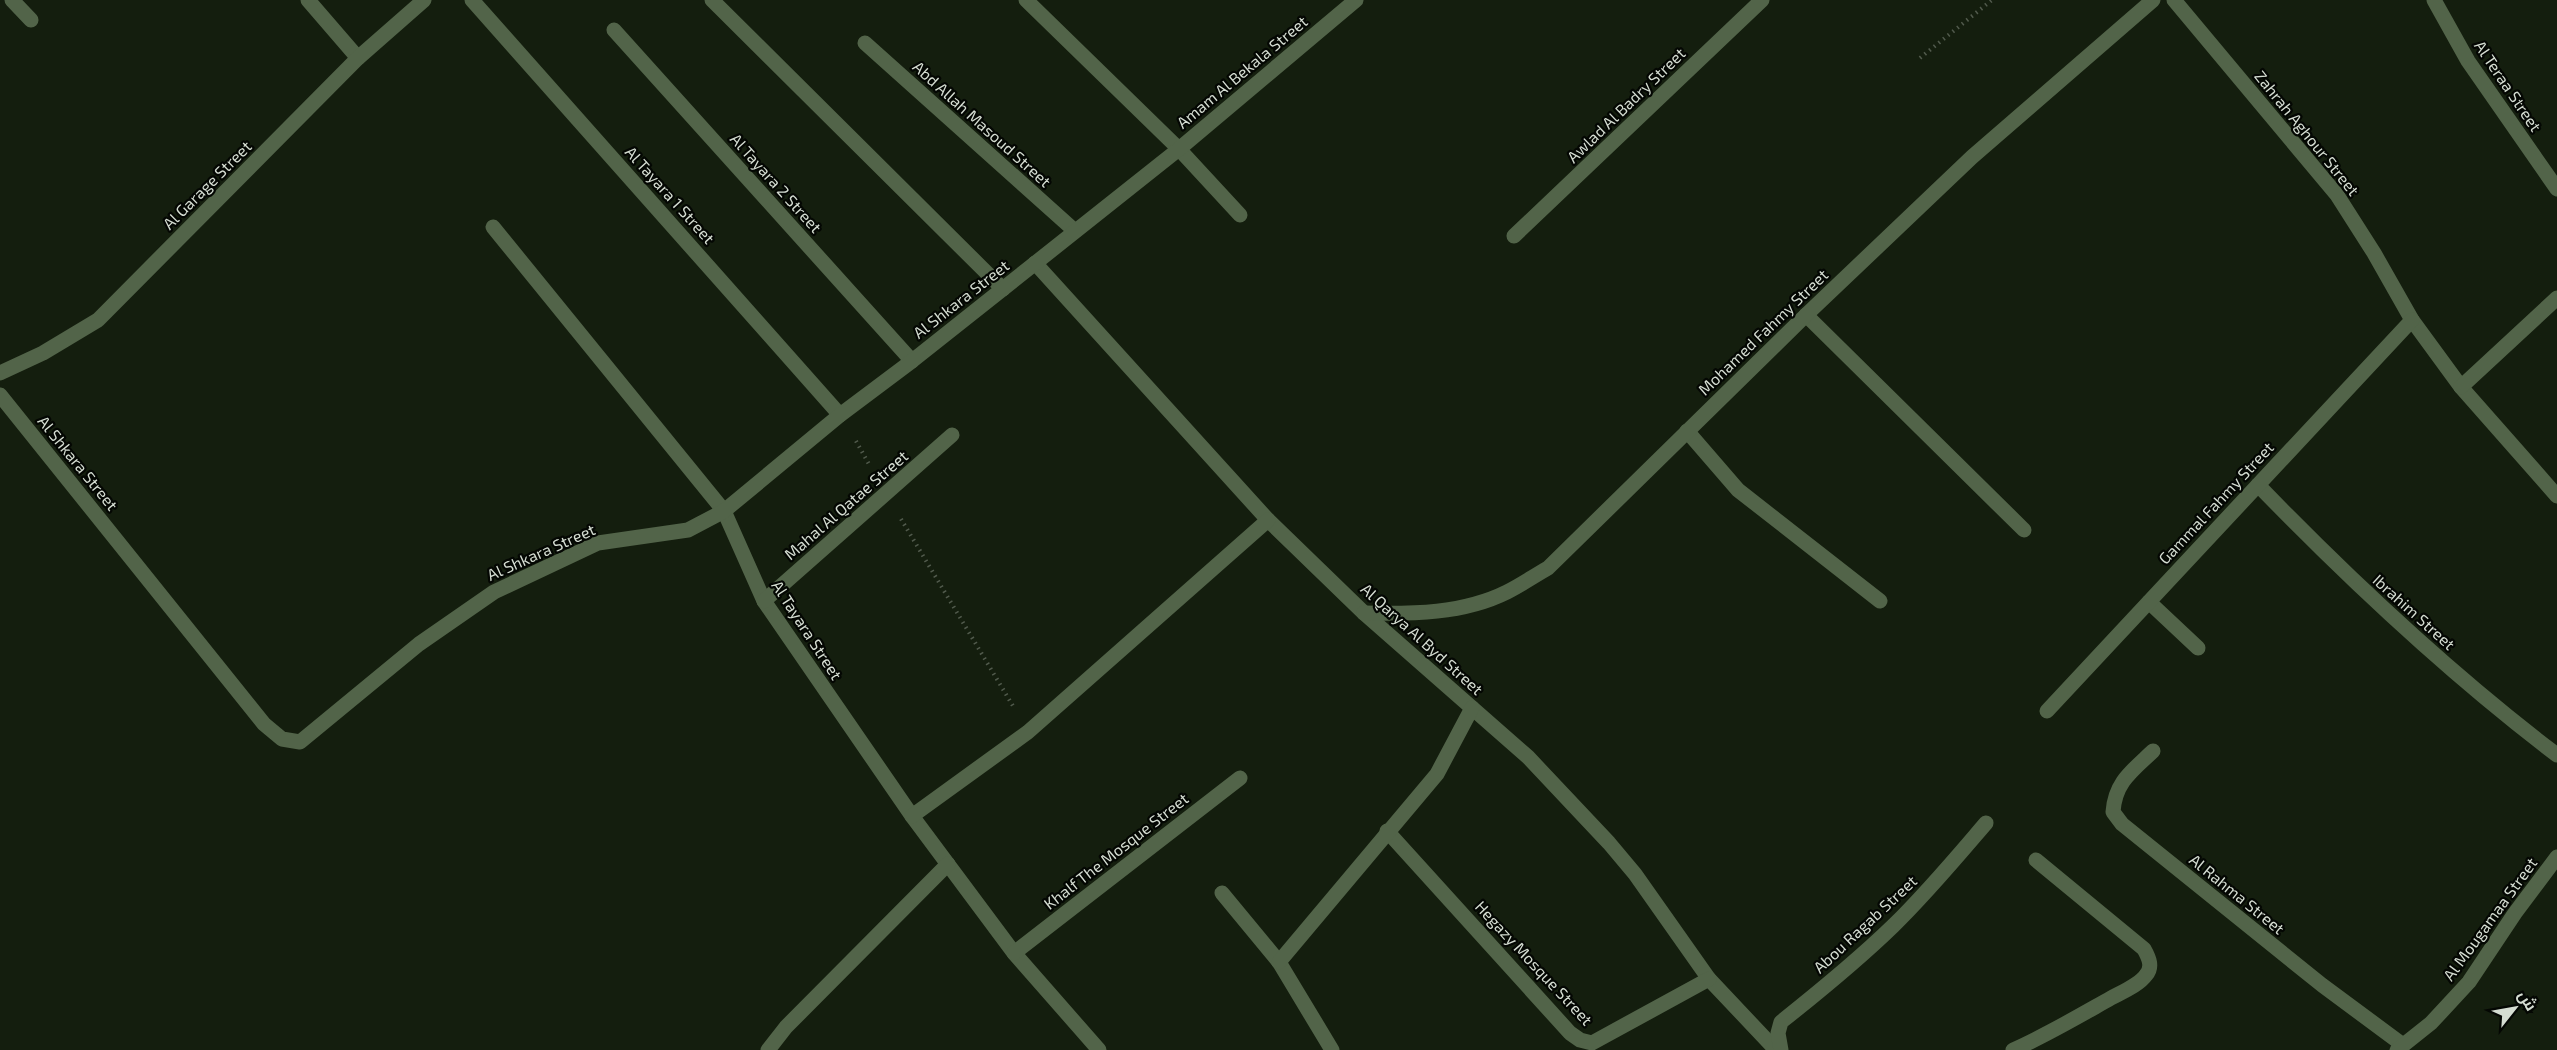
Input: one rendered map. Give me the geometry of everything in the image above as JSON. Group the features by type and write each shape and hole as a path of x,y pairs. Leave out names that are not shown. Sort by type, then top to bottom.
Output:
{"street":[{"path":"12,0 31,20"},
{"path":"308,0 358,58"},
{"name":"Al Garage Street","path":"0,373 43,353 98,321 358,58 424,0"},
{"name":"Al Tayara 1 Street","path":"472,0 840,415"},
{"path":"712,0 1003,289"},
{"path":"1026,0 1179,149 1240,215"},
{"name":"Amam Al Bekala Street","path":"1179,149 1356,0"},
{"name":"Awlad Al Badry Street","path":"1514,236 1762,0"},
{"name":"Mohamed Fahmy Street","path":"1364,613 1410,614 1459,608 1506,592 1548,568 1806,315 1972,157 2153,0"},
{"name":"Zahrah Aghour Street","path":"2174,0 2337,195 2374,253 2412,320 2461,387 2557,496"},
{"name":"Al Teraa Street","path":"2434,0 2468,61 2557,189"},
{"name":"Al Tayara 2 Street","path":"614,30 912,361"},
{"name":"Abd Allah Masoud Street","path":"865,43 1075,231"},
{"name":"Al Shkara Street","path":"0,394 264,724 282,739 300,742 419,645 494,592 598,543 688,530 724,511 840,415 912,361 1179,149"},
{"name":"Al Tayara Street","path":"493,227 724,511 764,601 912,816 1014,953 1099,1050"},
{"name":"Al Qarya Al Byd Street","path":"1035,263 1268,520 1364,613 1527,757 1608,843 1635,874 1709,979 1776,1050"},
{"path":"2461,387 2557,297"},
{"path":"1806,315 2024,530"},
{"name":"Gammal Fahmy Street","path":"2047,711 2412,320"},
{"path":"1687,431 1738,490 1880,601"},
{"name":"Mahal Al Qatae Street","path":"764,601 952,435"},
{"name":"Ibrahim Street","path":"2258,485 2412,637 2507,717 2557,755"},
{"path":"912,816 1028,732 1268,520"},
{"path":"2148,602 2198,648"},
{"path":"1279,962 1437,774 1472,708"},
{"name":"Al Rahma Street","path":"2153,751 2120,784 2114,799 2113,813 2122,824 2400,1048"},
{"name":"Khalf The Mosque Street","path":"1014,953 1240,777"},
{"name":"Abou Ragab Street","path":"1781,1050 1778,1033 1781,1022 1894,926 1986,823"},
{"name":"Hegazy Mosque Street","path":"1387,831 1570,1033 1580,1040 1592,1043 1709,979"},
{"name":"Al Mougamaa Street","path":"2400,1048 2431,1023 2469,982 2515,913 2557,857"},
{"path":"2013,1050 2042,1037 2130,987 2146,976 2150,968 2150,958 2144,950 2036,860"},
{"path":"768,1050 786,1027 948,864"},
{"path":"1222,893 1279,962 1332,1050"}],"path":[{"path":"1920,58 1992,0"},
{"path":"840,415 1028,732"}]}
